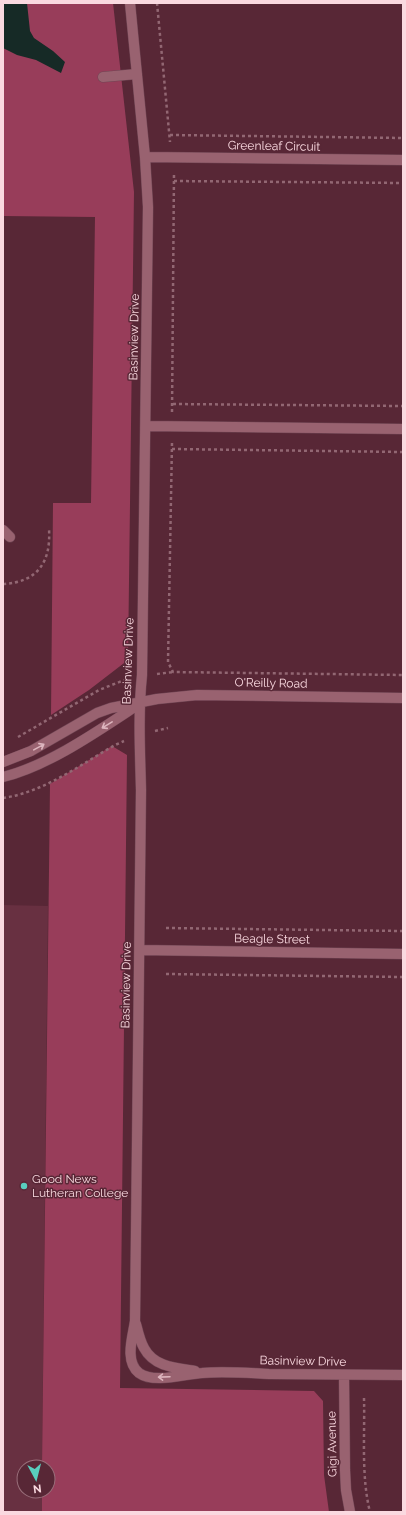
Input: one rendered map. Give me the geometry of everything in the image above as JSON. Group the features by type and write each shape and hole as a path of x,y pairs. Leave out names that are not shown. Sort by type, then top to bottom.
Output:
{"street":[{"name":"Basinview Drive","path":"130,3 146,157 148,207 142,667 139,703 141,790 140,950 135,1321 131,1357 134,1366 140,1373 148,1377 159,1378 203,1373 403,1375"},
{"path":"103,77 137,74"},
{"name":"Greenleaf Circuit","path":"146,157 403,160"},
{"path":"146,426 403,429"},
{"name":"O'Reilly Road","path":"3,762 31,751 97,713 111,708 170,697 197,695 403,698"},
{"name":"O'Reilly Road","path":"3,777 32,768 53,757 113,721 139,703"},
{"name":"Beagle Street","path":"140,950 403,954"},
{"name":"Basinview Drive","path":"135,1321 143,1346 149,1356 166,1366 203,1373"},
{"name":"Gigi Avenue","path":"344,1375 345,1470 346,1490 350,1512"}],"path":[{"path":"170,135 403,138"},
{"path":"174,181 403,183"},
{"path":"173,404 403,406"},
{"path":"172,449 403,452"},
{"path":"3,584 17,583 31,576 42,566 48,554 50,540 49,529"},
{"path":"3,798 36,789 115,745 139,735 168,728"},
{"path":"166,928 403,931"},
{"path":"166,974 403,978"},
{"path":"364,1398 365,1474 370,1512"}],"shaded area":[{"path":"3,3 113,3 134,192 128,660 89,690 51,715 53,503 91,503 95,217 3,216"},
{"path":"3,3 27,3 30,31 34,38 53,51 65,62 61,73 36,60 17,55 3,48"},
{"path":"112,746 127,755 120,1388 314,1391 323,1401 324,1475 329,1512 42,1512 42,1499 56,1499 56,1459 42,1459 50,784"},
{"name":"Good News Lutheran College","path":"3,905 48,906 42,1459 16,1459 16,1499 42,1499 42,1512 3,1512"}],"place":[{"name":"Good News Lutheran College","path":"24,1186"}]}
